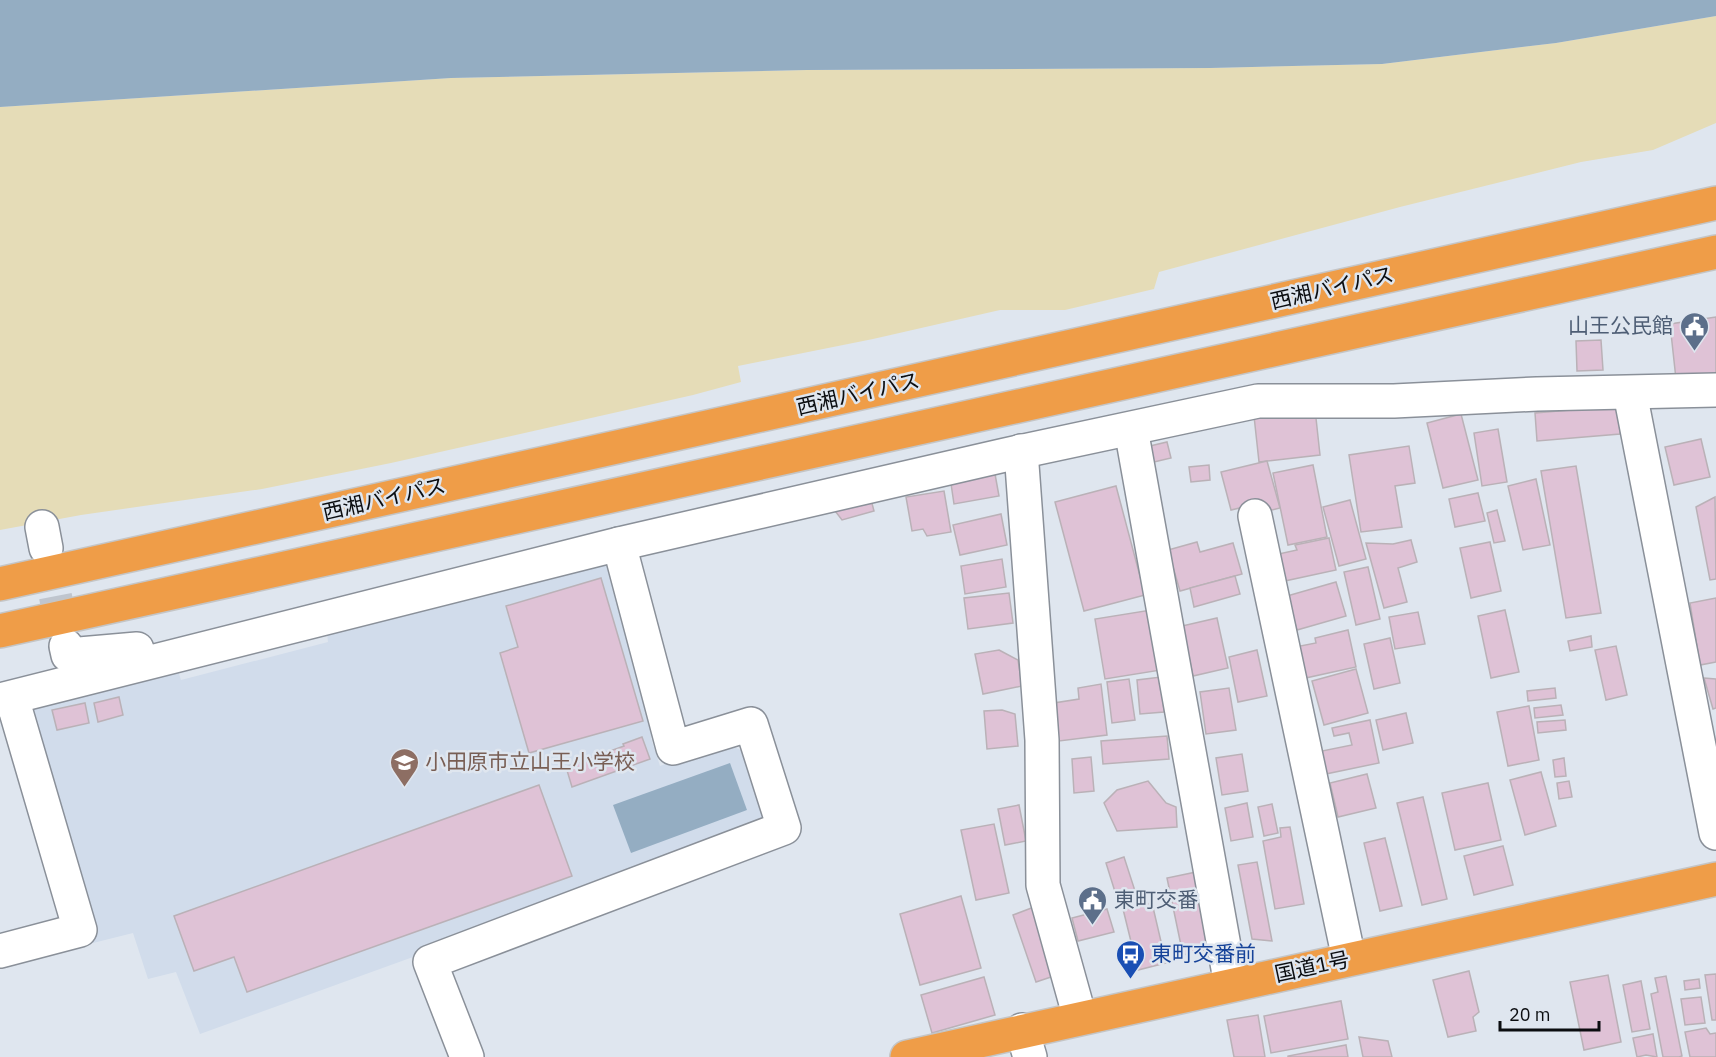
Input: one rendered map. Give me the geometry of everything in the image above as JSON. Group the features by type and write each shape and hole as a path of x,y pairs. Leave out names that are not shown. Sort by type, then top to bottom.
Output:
{"highway":[{"name":"西湘バイパス","path":"0,584 1716,203"},
{"path":"0,631 1716,252"},
{"name":"国道1号","path":"907,1057 1026,1044 1080,1018 1349,959 1715,884"}],"street":[{"path":"0,951 80,930 14,693 161,659 619,544 1022,451 1258,401 1394,401 1537,394 1716,390"},
{"path":"1630,393 1716,833"},
{"path":"1131,429 1231,985"},
{"path":"1022,451 1042,740 1043,885 1080,1018"},
{"path":"1255,516 1349,959"},
{"path":"467,1057 430,962 784,828 751,724 673,748 619,544"},
{"path":"66,646 68,655 156,647 161,659"}],"shaded area":[{"path":"0,0 1716,0 1716,16 1556,43 1382,64 1210,68 807,70 451,78 0,107"},
{"name":"小田原市立山王小学校","path":"606,558 654,709 651,738 660,766 725,743 750,754 768,810 760,827 200,1034 176,972 148,979 133,933 93,943 21,700 175,662 181,680 328,642 326,625"},
{"path":"730,763 747,810 631,853 613,805"}],"sand":[{"path":"1716,16 1716,123 1653,150 1581,162 1400,207 1159,272 1154,289 1065,310 1000,310 873,339 738,366 741,382 693,395 391,463 262,489 81,515 0,530 0,107 451,78 807,70 1210,68 1382,64 1556,43"}],"building":[{"name":"山王公民館","path":"1716,317 1716,377 1676,379 1670,324"},
{"path":"1601,340 1603,370 1577,371 1576,341"},
{"path":"1618,406 1620,434 1537,441 1535,413"},
{"path":"1315,409 1320,455 1259,462 1254,416"},
{"path":"1461,414 1478,480 1443,488 1427,423"},
{"path":"1498,429 1507,482 1482,486 1474,433"},
{"path":"1701,439 1710,477 1674,485 1665,447"},
{"path":"1167,442 1171,458 1141,465 1137,449"},
{"path":"1409,446 1415,483 1395,486 1402,527 1361,532 1349,455"},
{"path":"1267,461 1280,508 1264,512 1261,503 1231,510 1221,472"},
{"path":"993,463 999,496 954,504 949,470"},
{"path":"1209,465 1210,480 1191,482 1189,467"},
{"path":"1313,465 1327,537 1288,545 1273,473"},
{"path":"1576,466 1601,613 1566,618 1541,471"},
{"path":"1536,479 1550,545 1523,550 1508,486"},
{"path":"1116,486 1145,595 1084,611 1055,502"},
{"path":"944,491 951,532 927,536 923,529 912,531 906,497"},
{"path":"869,492 874,511 842,520 829,503"},
{"path":"1478,493 1485,521 1455,527 1449,499"},
{"path":"1715,497 1716,579 1710,580 1696,507"},
{"path":"1350,500 1366,559 1339,566 1323,507"},
{"path":"1497,510 1505,541 1494,543 1487,513"},
{"path":"1001,514 1007,545 960,555 953,525"},
{"path":"1329,538 1336,570 1280,582 1274,555 1297,550 1295,545"},
{"path":"1411,540 1417,562 1398,568 1407,602 1384,608 1366,543 1393,544"},
{"path":"1197,542 1200,552 1233,543 1242,574 1180,591 1168,550"},
{"path":"1490,542 1501,591 1471,598 1460,548"},
{"path":"1002,559 1006,587 965,594 961,566"},
{"path":"1368,567 1380,619 1356,625 1344,572"},
{"path":"1235,576 1240,594 1194,607 1190,588"},
{"path":"601,578 643,721 529,753 500,653 518,647 506,606"},
{"path":"1336,582 1346,616 1297,630 1287,596"},
{"path":"1009,593 1013,623 968,629 964,598"},
{"path":"1716,598 1716,662 1700,665 1690,603"},
{"path":"1151,610 1161,670 1105,679 1095,619"},
{"path":"1505,610 1519,672 1491,678 1478,616"},
{"path":"1418,612 1425,644 1395,649 1389,617"},
{"path":"1217,618 1228,668 1193,676 1182,626"},
{"path":"1348,630 1356,667 1301,679 1295,647 1316,643 1315,638"},
{"path":"1591,636 1592,647 1570,651 1568,641"},
{"path":"1390,638 1400,683 1374,689 1364,644"},
{"path":"1616,646 1627,695 1606,700 1595,650"},
{"path":"999,650 1018,660 1022,686 983,694 975,654"},
{"path":"1257,650 1267,696 1238,702 1229,657"},
{"path":"1356,669 1368,713 1324,725 1312,681"},
{"path":"1161,677 1164,712 1140,714 1137,680"},
{"path":"1704,678 1716,679 1716,708 1713,709"},
{"path":"1129,679 1135,720 1112,723 1107,682"},
{"path":"1101,684 1107,735 1059,741 1054,703 1079,699 1078,688"},
{"path":"1229,688 1236,730 1206,734 1200,692"},
{"path":"1555,688 1556,698 1528,701 1527,691"},
{"path":"119,697 123,715 98,722 94,703"},
{"path":"85,703 89,723 57,730 52,710"},
{"path":"1561,705 1563,715 1535,718 1534,708"},
{"path":"1529,706 1539,760 1508,766 1497,712"},
{"path":"1002,710 1015,714 1018,746 987,749 984,711"},
{"path":"1406,713 1413,743 1383,750 1376,720"},
{"path":"1370,720 1379,763 1316,776 1312,753 1352,745 1349,733 1334,736 1332,728"},
{"path":"1565,720 1566,730 1538,733 1537,722"},
{"path":"1167,736 1169,759 1103,764 1101,741"},
{"path":"642,737 650,759 572,787 566,767"},
{"path":"1242,754 1248,791 1222,795 1216,758"},
{"path":"1091,757 1094,791 1074,793 1072,759"},
{"path":"1564,758 1566,776 1555,777 1553,760"},
{"path":"1541,772 1556,826 1525,835 1510,780"},
{"path":"1367,774 1376,808 1338,817 1330,783"},
{"path":"1148,781 1166,803 1176,807 1177,827 1117,831 1104,803 1117,790"},
{"path":"1569,781 1572,797 1559,799 1557,783"},
{"path":"1488,783 1501,840 1455,850 1442,793"},
{"path":"539,785 572,876 247,992 234,957 194,971 174,916"},
{"path":"1423,797 1447,899 1422,905 1397,803"},
{"path":"1247,803 1253,837 1231,841 1225,808"},
{"path":"1272,804 1278,833 1264,836 1258,807"},
{"path":"1019,805 1026,841 1005,845 998,809"},
{"path":"994,824 1009,893 976,900 961,830"},
{"path":"1290,827 1304,904 1275,909 1263,841 1281,837 1280,828"},
{"path":"1385,838 1402,906 1380,911 1364,843"},
{"path":"1503,846 1513,885 1474,895 1464,856"},
{"path":"1124,857 1136,894 1116,895 1106,863"},
{"path":"1257,862 1272,941 1252,939 1238,865"},
{"path":"1201,871 1217,947 1183,955 1167,878"},
{"path":"961,896 981,968 920,985 900,914"},
{"path":"1152,903 1166,963 1138,970 1123,909"},
{"path":"1034,907 1057,975 1036,982 1013,915"},
{"name":"東町交番","path":"1107,909 1114,932 1078,941 1072,918"},
{"path":"1469,971 1479,1012 1473,1017 1476,1031 1448,1037 1433,980"},
{"path":"1716,974 1716,1020 1712,1020 1705,975"},
{"path":"1608,975 1621,1042 1584,1050 1570,982"},
{"path":"1666,976 1682,1056 1679,1057 1663,1057 1651,994 1658,992 1655,978"},
{"path":"984,977 995,1015 932,1033 921,995"},
{"path":"1699,979 1700,988 1685,990 1684,981"},
{"path":"1641,981 1650,1029 1632,1032 1623,985"},
{"path":"1701,997 1705,1023 1685,1025 1681,999"},
{"path":"1341,1001 1348,1039 1271,1053 1264,1016"},
{"path":"1258,1015 1265,1057 1234,1057 1227,1020"},
{"path":"1706,1028 1710,1034 1716,1033 1716,1057 1690,1057 1685,1032"},
{"path":"1653,1034 1657,1057 1646,1055 1637,1057 1633,1038"},
{"path":"1359,1037 1388,1041 1392,1057 1363,1057"},
{"path":"1346,1045 1348,1057 1288,1057 1288,1056"}],"tunnel":[{"path":"46,548 65,645"}],"place":[{"name":"山王公民館","path":"1694,352"},
{"name":"小田原市立山王小学校","path":"404,788"},
{"name":"東町交番","path":"1093,926"},
{"name":"東町交番前","path":"1130,980"}]}
